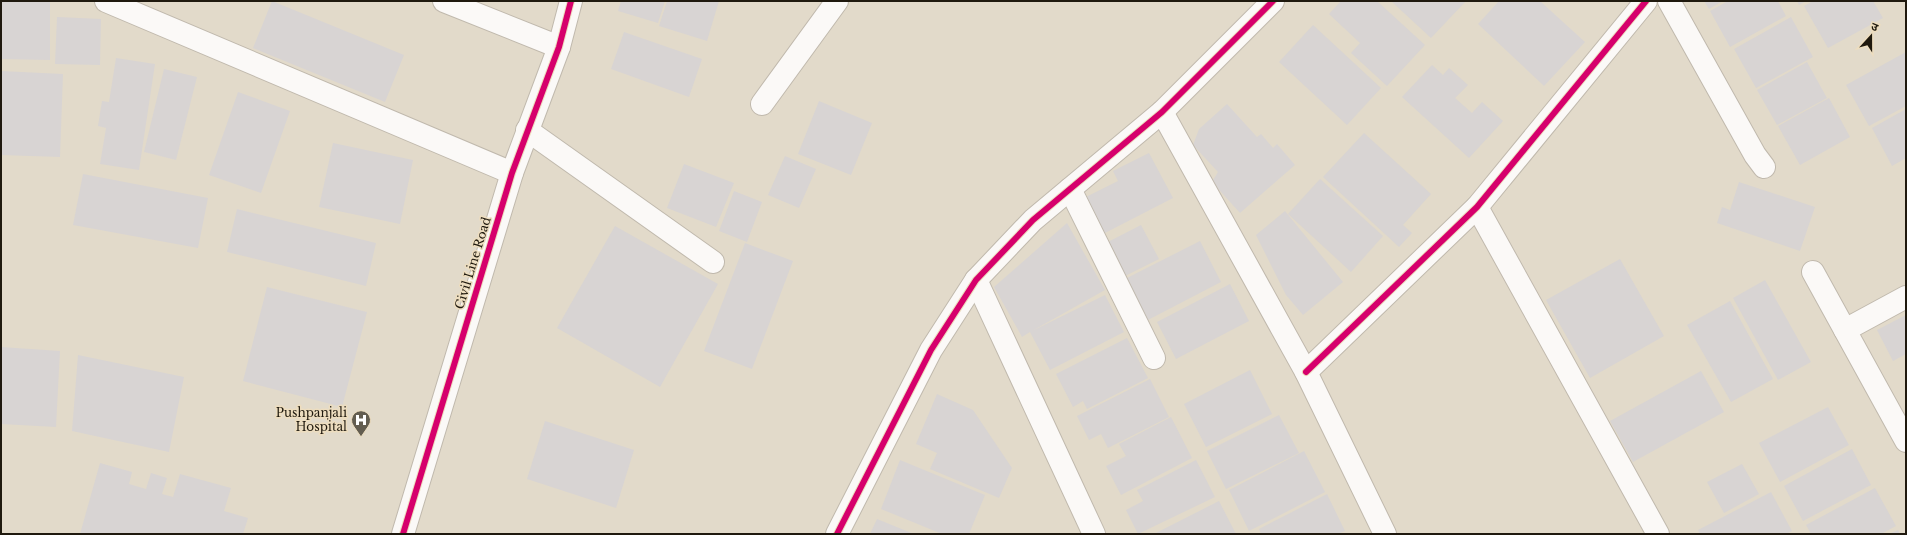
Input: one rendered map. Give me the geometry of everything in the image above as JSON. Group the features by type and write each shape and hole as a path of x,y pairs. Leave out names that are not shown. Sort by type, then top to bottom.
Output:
{"street":[{"path":"106,1 512,173"},
{"path":"444,1 559,47"},
{"name":"Civil Line Road","path":"403,534 512,173 559,47 571,1"},
{"path":"762,104 837,1"},
{"path":"837,534 931,350 976,280 1033,220 1162,112 1273,1"},
{"path":"1306,372 1477,207 1646,1"},
{"path":"1669,1 1755,155 1764,167"},
{"path":"1162,112 1306,372 1385,534"},
{"path":"527,130 713,262"},
{"path":"1070,189 1154,358"},
{"path":"1477,207 1658,534"},
{"path":"1813,272 1906,441"},
{"path":"976,280 1094,534"},
{"path":"1845,330 1906,297"}],"building":[{"path":"1,1 50,1 50,60 1,59"},
{"path":"272,1 404,55 385,102 253,48"},
{"path":"621,1 665,1 658,23 618,11"},
{"path":"667,1 719,1 707,41 659,26"},
{"path":"1341,1 1377,1 1425,45 1387,86 1351,53 1360,43 1329,14"},
{"path":"1391,1 1466,1 1431,38"},
{"path":"1499,1 1540,1 1585,42 1544,86 1478,24"},
{"path":"1704,1 1723,1 1709,9"},
{"path":"1728,1 1778,1 1786,16 1730,47 1710,11"},
{"path":"1797,1 1806,1 1799,5"},
{"path":"1813,1 1873,1 1883,18 1828,48 1804,6"},
{"path":"57,17 101,19 100,65 55,64"},
{"path":"1791,17 1813,57 1756,88 1734,49"},
{"path":"1313,25 1381,88 1347,125 1279,62"},
{"path":"624,32 702,59 689,97 611,69"},
{"path":"1906,52 1906,106 1869,126 1846,85"},
{"path":"116,58 155,64 139,170 100,164 106,128 98,126 102,101 109,102"},
{"path":"1807,62 1827,98 1777,125 1757,90"},
{"path":"1432,65 1443,75 1449,68 1468,85 1455,98 1472,113 1482,102 1503,121 1469,158 1402,97"},
{"path":"164,69 197,77 176,160 144,152"},
{"path":"1,71 63,74 60,157 1,155"},
{"path":"238,92 290,111 261,193 209,175"},
{"path":"1829,98 1850,137 1800,165 1778,126"},
{"path":"819,101 872,123 851,175 798,154"},
{"path":"1227,104 1257,137 1261,134 1273,148 1277,144 1295,165 1240,213 1212,182 1218,172 1193,145 1199,129"},
{"path":"1906,109 1906,158 1892,166 1872,128"},
{"path":"1364,133 1431,194 1403,225 1412,233 1399,247 1323,177"},
{"path":"333,143 413,160 400,224 319,207"},
{"path":"1149,153 1173,198 1103,234 1084,198 1118,181 1113,171"},
{"path":"785,156 816,169 799,208 768,195"},
{"path":"684,164 734,183 716,227 667,208"},
{"path":"83,174 208,198 198,248 73,225"},
{"path":"1320,179 1383,236 1351,272 1288,214"},
{"path":"1739,182 1815,207 1800,251 1717,223 1722,207 1730,210"},
{"path":"734,191 762,202 747,242 719,231"},
{"path":"237,209 376,243 366,286 227,252"},
{"path":"1285,211 1343,282 1303,315 1286,295 1256,235"},
{"path":"1067,223 1105,290 1032,331 1105,295 1124,332 1050,370 1030,332 1022,337 994,287"},
{"path":"1141,225 1159,259 1123,277 1106,243"},
{"path":"615,226 718,284 660,387 557,328"},
{"path":"1200,241 1221,282 1146,321 1125,279"},
{"path":"745,243 793,261 752,369 704,351"},
{"path":"1620,259 1664,336 1590,378 1546,300"},
{"path":"1765,280 1811,362 1778,380 1733,298"},
{"path":"1230,284 1249,321 1176,359 1157,322"},
{"path":"267,287 367,312 342,407 243,381"},
{"path":"1730,301 1773,379 1731,402 1687,325"},
{"path":"1906,315 1906,354 1893,361 1877,330"},
{"path":"1127,338 1148,378 1087,409 1083,401 1073,407 1056,374"},
{"path":"1,347 60,351 56,427 1,424"},
{"path":"78,355 184,377 169,452 72,431"},
{"path":"1250,370 1272,414 1206,447 1184,404"},
{"path":"1701,371 1724,412 1633,462 1610,421"},
{"path":"1150,379 1169,417 1108,448 1101,434 1089,440 1077,416"},
{"path":"937,394 973,410 1012,468 999,498 930,469 937,453 916,444"},
{"path":"1828,407 1849,445 1780,482 1759,443"},
{"path":"1279,415 1299,453 1226,489 1207,451"},
{"path":"1171,417 1192,458 1121,495 1106,466 1126,456 1119,444"},
{"path":"545,421 634,450 616,508 527,479"},
{"path":"1852,449 1871,485 1803,521 1784,486"},
{"path":"1304,451 1325,492 1249,531 1229,490"},
{"path":"900,460 985,495 969,534 942,534 881,509"},
{"path":"1196,460 1215,497 1138,534 1126,510 1143,501 1137,490"},
{"path":"100,463 132,472 129,484 146,489 151,473 167,478 162,494 173,497 180,474 231,488 224,511 248,518 243,534 80,534"},
{"path":"1742,464 1759,494 1724,513 1707,482"},
{"path":"1875,488 1896,526 1881,534 1811,534 1806,525"},
{"path":"1771,492 1792,531 1786,534 1700,534 1698,530"},
{"path":"1327,494 1345,531 1338,534 1261,534 1259,529"},
{"path":"1219,501 1236,534 1154,534"},
{"path":"877,519 914,534 870,534"},
{"path":"1898,530 1900,534 1889,534"}],"cycle path":[{"path":"403,534 512,173 559,47 571,1"},
{"path":"837,534 931,350 976,280 1033,220 1162,112 1273,1"},
{"path":"1306,372 1477,207 1646,1"}],"place":[{"name":"Pushpanjali Hospital","path":"361,437"}]}
